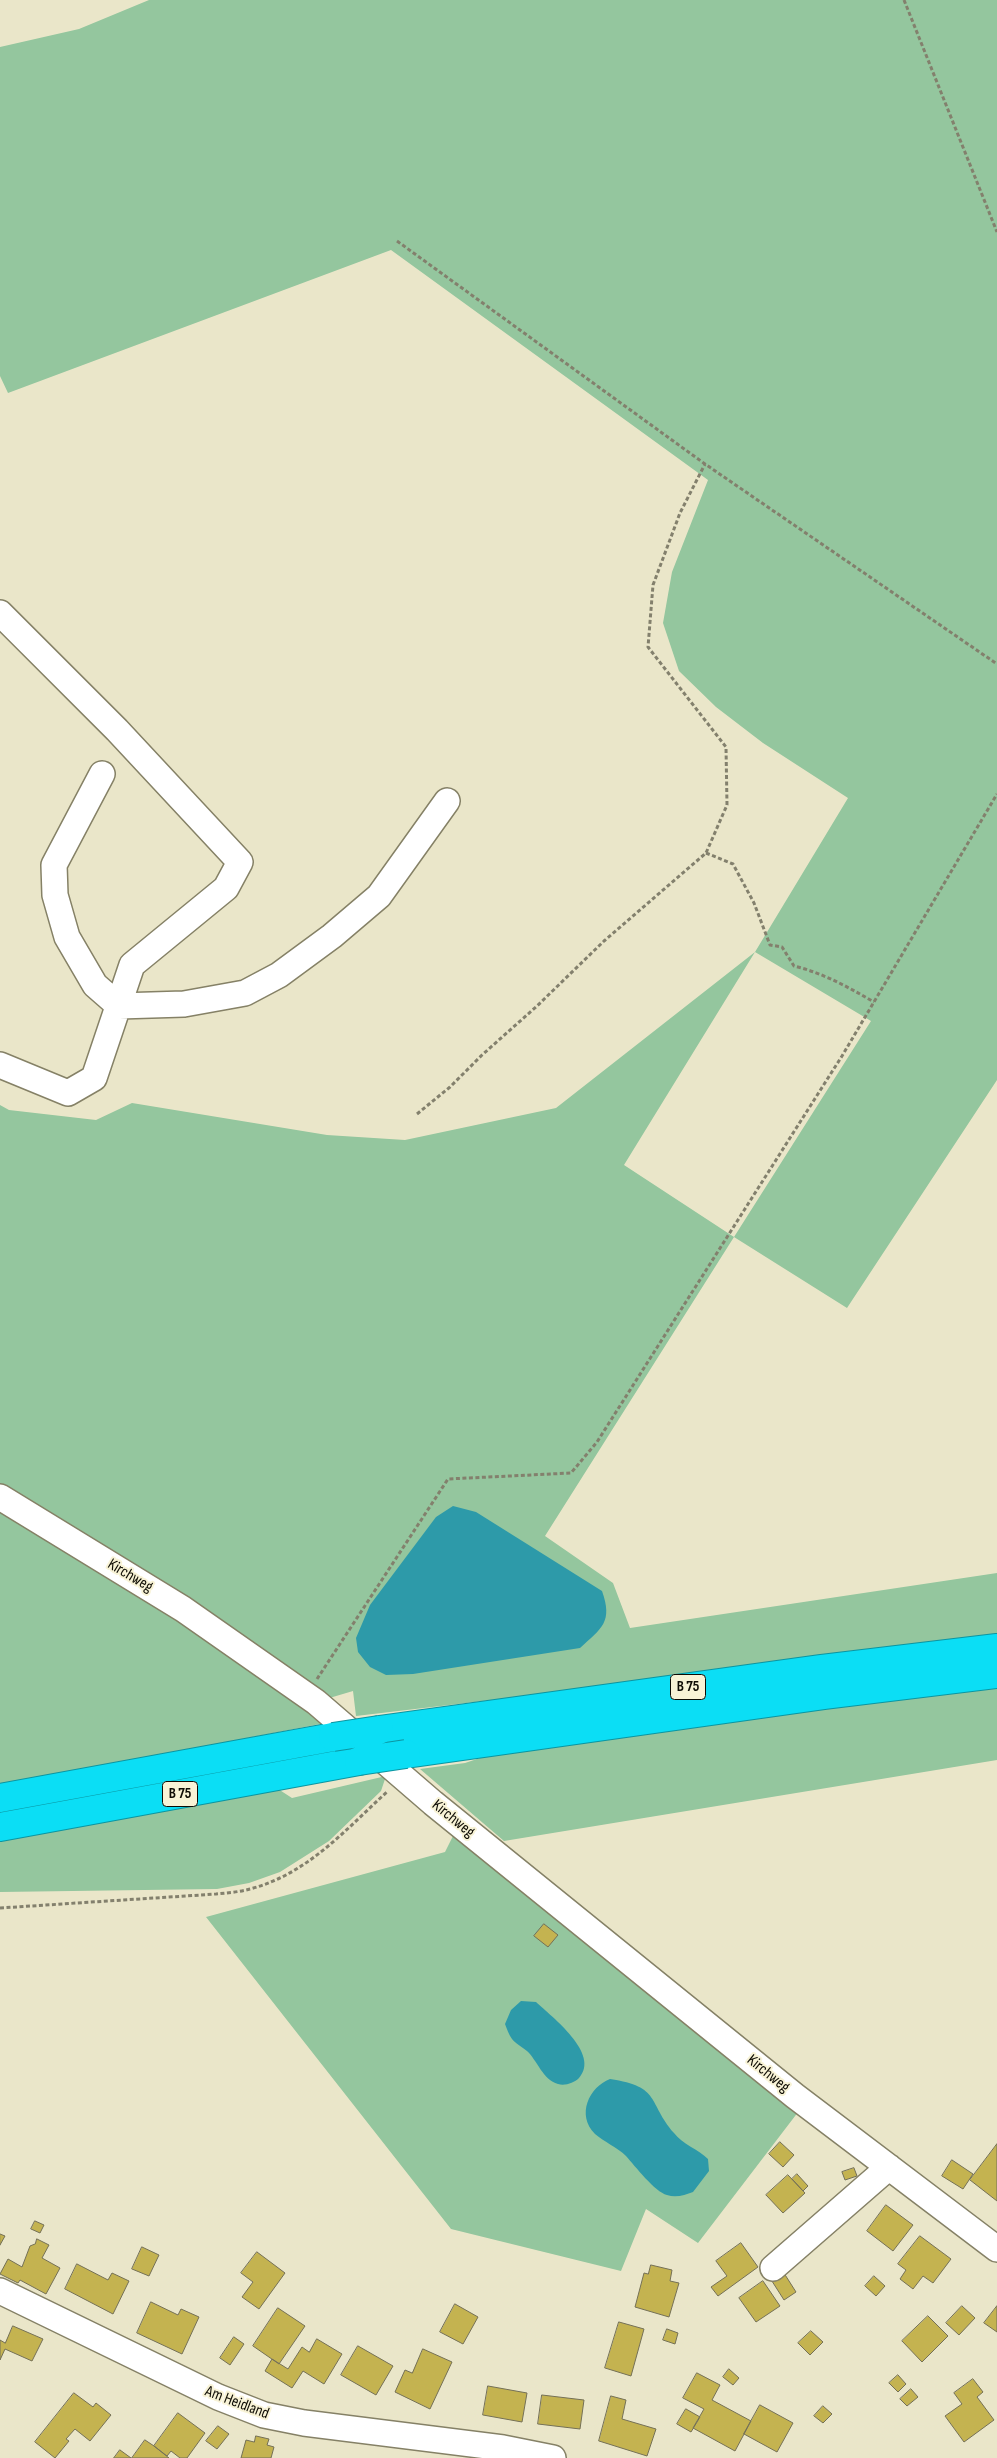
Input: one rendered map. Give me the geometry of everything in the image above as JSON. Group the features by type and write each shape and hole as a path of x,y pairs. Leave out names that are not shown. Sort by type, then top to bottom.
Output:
{"highway":[{"name":"B 75","path":"0,1798 379,1730 811,1670 997,1648"},
{"name":"B 75","path":"0,1827 360,1761 405,1766 825,1695 997,1674"}],"street":[{"path":"0,613 117,730 240,862 226,888 132,965 94,1078 68,1093 0,1065"},
{"path":"102,774 54,865 55,895 67,937 95,985 119,1006 184,1004 244,993 279,975 332,936 379,896 447,802"},
{"name":"Kirchweg","path":"0,1497 184,1609 405,1766 796,2096 997,2249"},
{"path":"773,2268 889,2167"},
{"name":"Am Heidland","path":"0,2291 210,2394 264,2415 304,2423 503,2448 553,2458"}],"path":[{"path":"904,0 997,232"},
{"path":"396,241 705,464 997,664"},
{"path":"417,1114 450,1087 604,941 706,853 726,805 726,748 648,647 653,585 680,513 705,464"},
{"path":"306,1696 448,1479 571,1473 597,1442 842,1056 997,794"},
{"path":"706,853 733,864 754,903 770,946 782,948 794,966 814,971 849,987 874,1002"},
{"path":"0,1908 216,1894 251,1889 296,1869 321,1853 405,1766"}],"green space":[{"path":"149,0 997,0 997,1080 847,1308 734,1237 871,1021 755,952 848,798 763,743 716,707 679,671 663,623 672,572 708,480 391,250 8,393 0,376 0,47 79,29"},
{"path":"755,952 624,1165 734,1237 545,1536 613,1583 630,1628 997,1573 997,1634 568,1691 356,1716 353,1691 316,1702 325,1723 0,1786 0,1105 9,1110 96,1120 132,1103 327,1135 405,1140 556,1108"},
{"path":"997,1684 997,1760 504,1841 420,1769 465,1763 492,1754"},
{"path":"386,1776 381,1791 329,1841 280,1872 249,1883 217,1889 0,1892 0,1836 275,1787 292,1798"},
{"path":"459,1824 805,2103 698,2243 646,2209 621,2271 451,2229 206,1917 445,1852"}],"water":[{"path":"453,1506 476,1512 602,1591 606,1617 600,1629 580,1648 413,1674 386,1675 370,1667 358,1652 356,1638 370,1605 436,1517"},
{"path":"521,2001 536,2002 572,2037 584,2058 584,2068 577,2080 564,2085 553,2082 544,2074 531,2055 512,2039 505,2024 511,2010"},
{"path":"610,2079 627,2082 646,2091 677,2137 708,2159 709,2171 693,2192 677,2196 662,2193 645,2178 626,2156 595,2134 589,2127 586,2119 586,2110 591,2095 596,2088"}],"building":[{"path":"544,1924 558,1935 548,1947 534,1936"},
{"path":"780,2142 794,2155 783,2167 769,2154"},
{"path":"997,2144 997,2201 970,2180"},
{"path":"952,2160 973,2174 963,2189 942,2176"},
{"path":"854,2168 857,2176 845,2180 842,2172"},
{"path":"797,2174 808,2186 803,2191 792,2179"},
{"path":"788,2175 805,2193 783,2213 766,2195"},
{"path":"886,2205 913,2225 893,2251 867,2231"},
{"path":"35,2221 44,2225 40,2233 31,2229"},
{"path":"0,2234 5,2236 0,2245"},
{"path":"920,2236 951,2259 933,2283 923,2276 913,2289 900,2279 906,2270 898,2264"},
{"path":"37,2239 49,2245 42,2258 60,2268 46,2294 20,2280 18,2283 0,2274 8,2259 22,2267 30,2246 35,2244"},
{"path":"741,2243 758,2267 718,2296 711,2287 727,2276 716,2261"},
{"path":"142,2247 159,2255 149,2276 132,2269"},
{"path":"257,2252 285,2273 259,2309 242,2297 253,2282 241,2273"},
{"path":"77,2264 108,2280 112,2273 129,2281 113,2314 65,2289"},
{"path":"651,2265 672,2270 670,2281 679,2283 669,2317 635,2307 644,2273 648,2274"},
{"path":"782,2270 796,2292 784,2300 770,2278"},
{"path":"874,2276 885,2286 876,2296 865,2286"},
{"path":"763,2281 780,2306 756,2322 739,2298"},
{"path":"151,2302 178,2315 181,2309 199,2317 182,2354 137,2333"},
{"path":"455,2304 478,2317 463,2344 440,2332"},
{"path":"962,2306 975,2318 959,2335 946,2323"},
{"path":"997,2306 997,2332 984,2323"},
{"path":"278,2308 305,2326 279,2364 253,2346"},
{"path":"928,2316 948,2336 922,2362 902,2341"},
{"path":"619,2322 644,2329 631,2376 605,2368"},
{"path":"13,2326 43,2339 32,2361 5,2349 0,2360 0,2340 5,2343"},
{"path":"667,2329 678,2333 675,2344 663,2340"},
{"path":"811,2331 823,2342 810,2355 798,2343"},
{"path":"234,2337 244,2344 230,2365 220,2358"},
{"path":"317,2339 342,2354 324,2384 303,2371 292,2388 265,2371 272,2359 288,2369 302,2347 309,2352"},
{"path":"358,2346 393,2366 376,2395 341,2375"},
{"path":"423,2349 452,2362 430,2409 395,2392 405,2370 412,2373"},
{"path":"729,2369 739,2378 733,2385 723,2377"},
{"path":"697,2373 720,2385 712,2400 751,2421 735,2451 693,2428 704,2409 683,2398"},
{"path":"898,2375 906,2384 898,2392 889,2383"},
{"path":"973,2379 983,2392 977,2397 994,2420 964,2442 945,2416 962,2404 954,2393"},
{"path":"488,2386 527,2393 522,2422 483,2415"},
{"path":"911,2389 918,2397 907,2406 900,2399"},
{"path":"74,2393 93,2407 96,2403 111,2415 90,2441 75,2429 66,2439 69,2441 55,2458 35,2442"},
{"path":"542,2395 584,2400 580,2429 538,2424"},
{"path":"611,2396 626,2400 622,2419 656,2429 647,2456 599,2441"},
{"path":"760,2405 793,2423 777,2452 744,2434"},
{"path":"823,2406 832,2414 823,2423 814,2416"},
{"path":"686,2409 700,2417 691,2432 677,2424"},
{"path":"178,2413 205,2433 187,2458 180,2458 171,2451 167,2456 154,2446"},
{"path":"218,2426 229,2434 217,2449 206,2441"},
{"path":"256,2436 269,2439 267,2445 274,2447 271,2458 241,2458 246,2440 254,2442"},
{"path":"145,2440 154,2446 169,2458 132,2458"},
{"path":"120,2450 131,2458 114,2458"}]}
